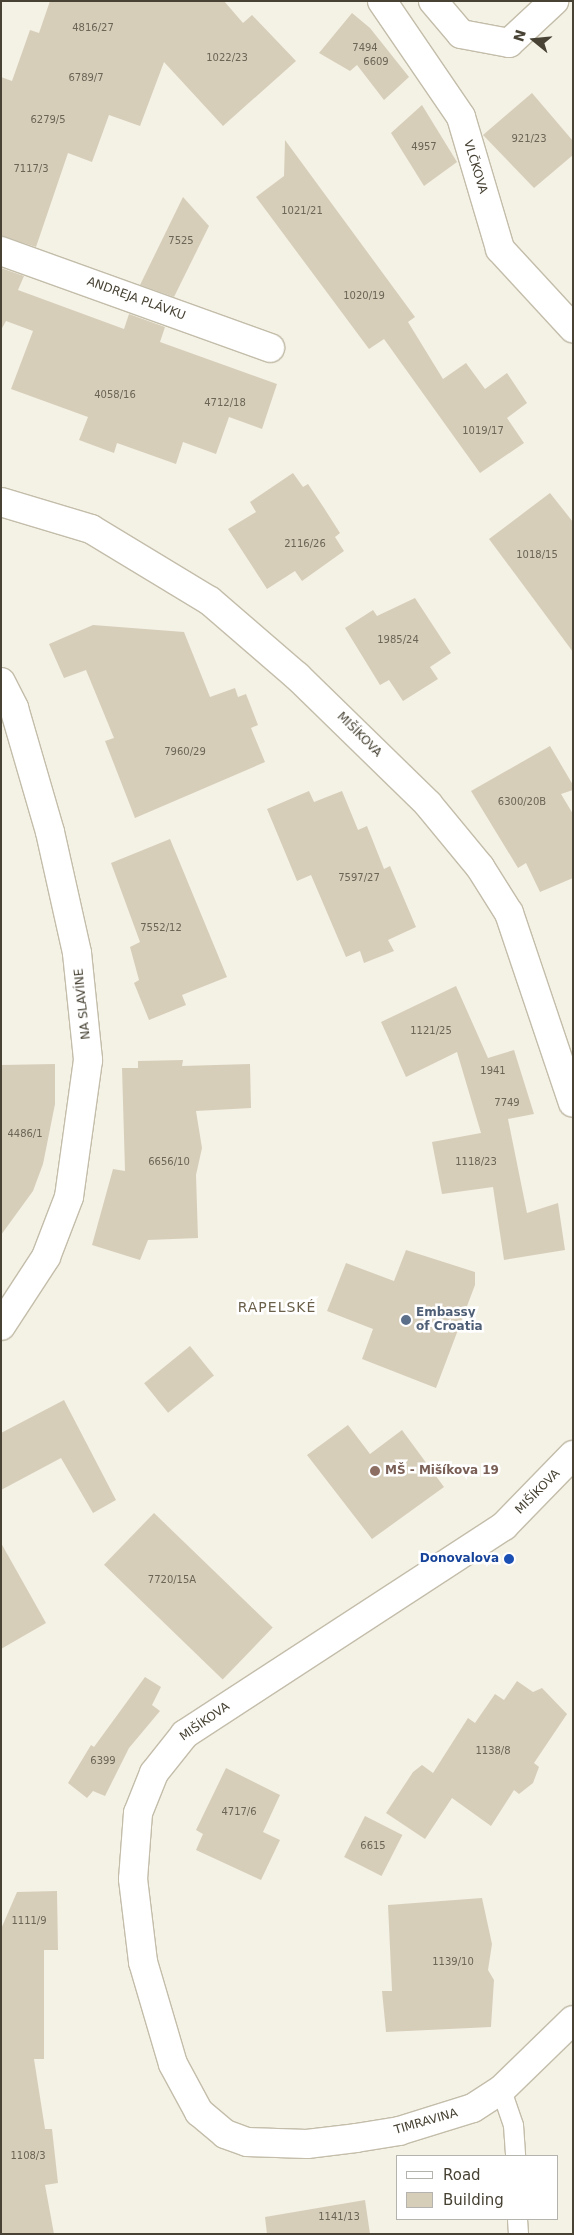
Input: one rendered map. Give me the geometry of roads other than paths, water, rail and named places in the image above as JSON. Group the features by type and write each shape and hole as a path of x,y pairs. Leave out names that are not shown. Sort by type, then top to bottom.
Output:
{"street":[{"name":"VLČKOVA","path":"382,1 461,117 500,250 573,328"},
{"path":"433,1 461,34 509,43 554,1"},
{"name":"ANDREJA PLÁVKU","path":"1,251 270,348"},
{"name":"MIŠÍKOVA","path":"1,502 91,530 210,601 297,676 428,804 480,867 509,913 573,1103"},
{"name":"NA SLAVÍNE","path":"1,682 14,708 50,832 77,953 88,1060 69,1198 46,1257 3,1322"},
{"name":"MIŠÍKOVA","path":"247,2142 212,2125 190,2100 166,2044 143,1962 134,1900 134,1837 154,1773 185,1734 504,1526 573,1455"},
{"name":"TIMRAVINA","path":"247,2142 307,2144 398,2131 472,2108 501,2090 573,2020"}],"lane":[{"path":"501,2090 513,2125 515,2155"},
{"path":"517,2220 518,2234"}],"place":[{"name":"Embassy of Croatia","path":"406,1320"},
{"name":"MŠ - Mišíkova 19","path":"375,1471"},
{"name":"Donovalova","path":"509,1559"}],"district":[{"name":"RAPELSKÉ","path":"277,1307"}]}
